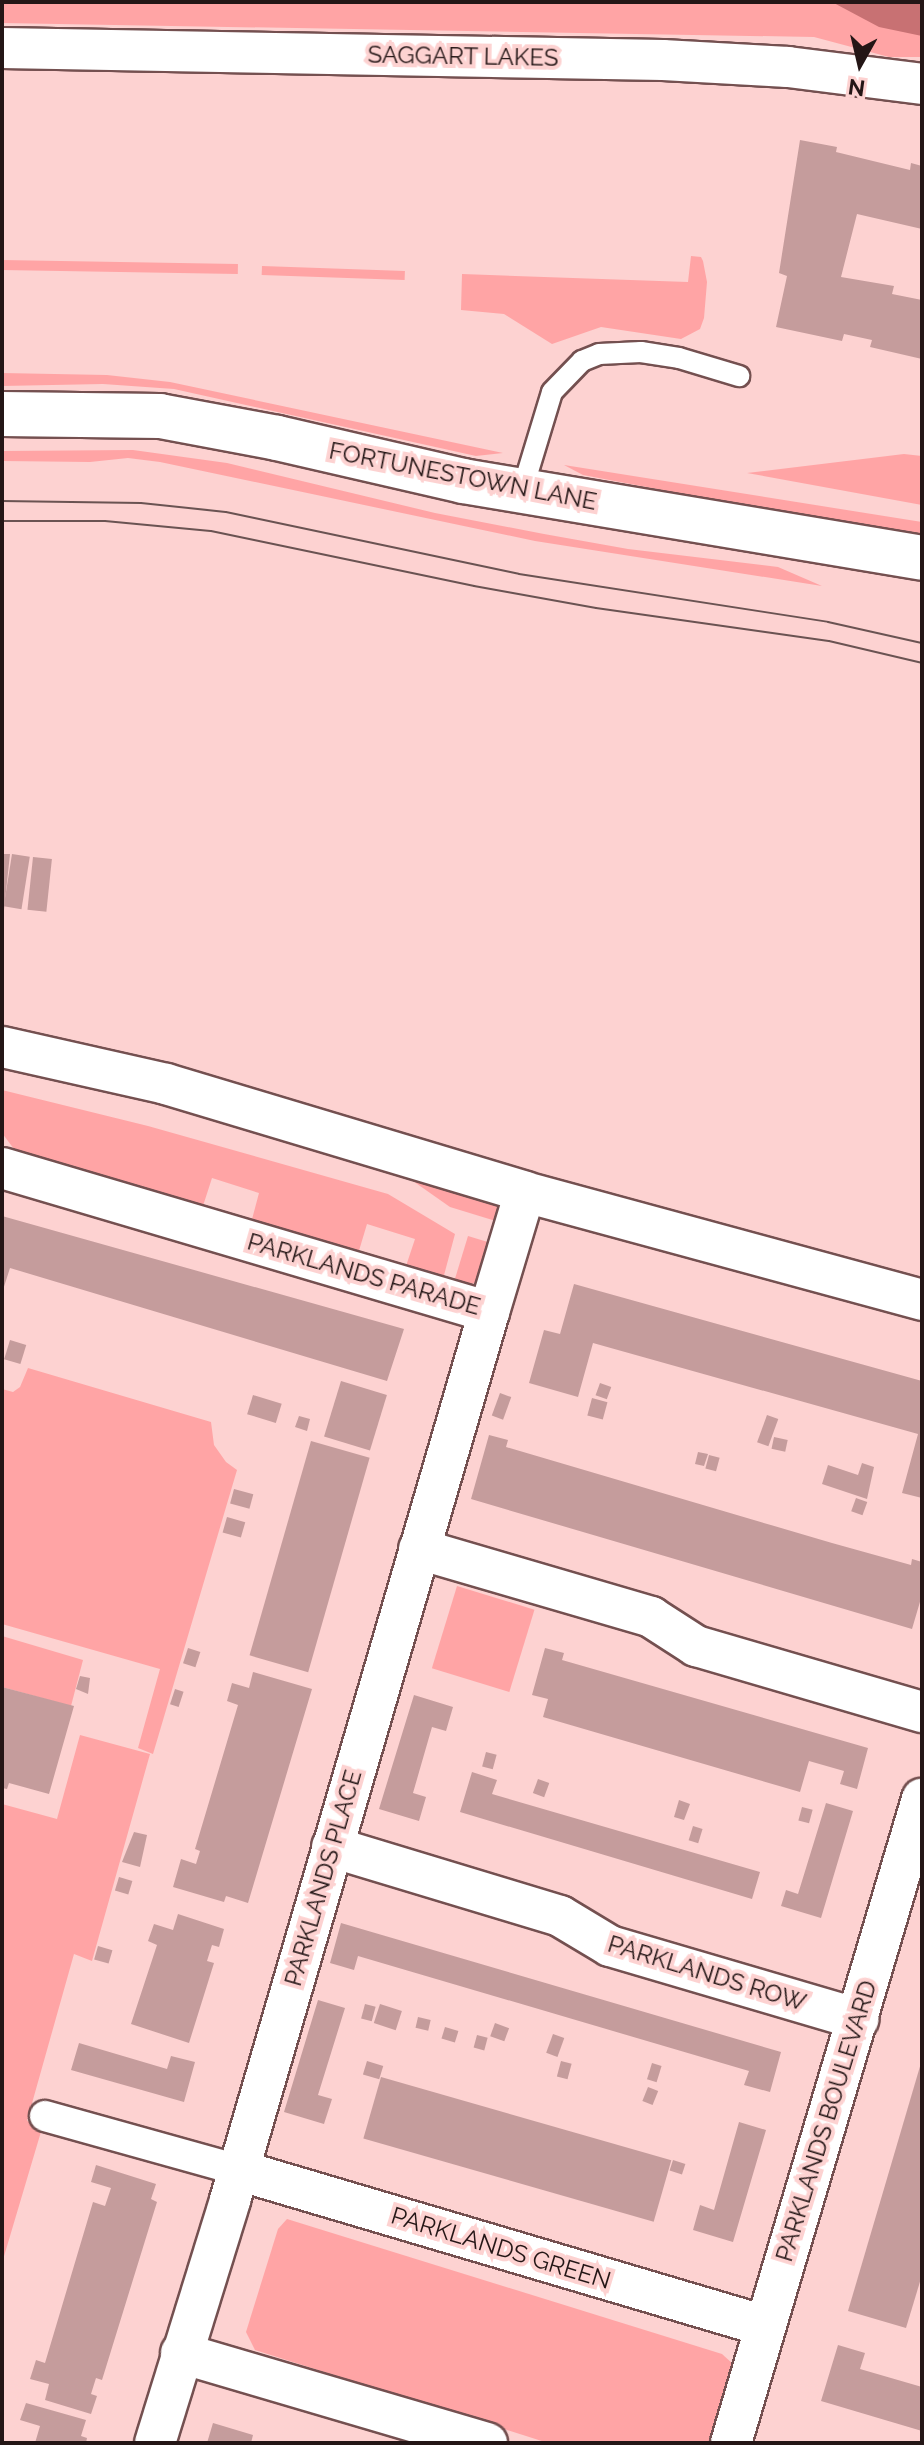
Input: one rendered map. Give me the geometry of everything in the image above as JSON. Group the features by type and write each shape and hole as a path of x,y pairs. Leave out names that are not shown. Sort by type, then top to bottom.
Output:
{"street":[{"name":"SAGGART LAKES","path":"2,48 663,60 788,67 922,84"},
{"name":"FORTUNESTOWN LANE","path":"2,414 160,416 522,491 922,558"},
{"path":"2,1047 181,1088 525,1192 922,1300"},
{"name":"PARKLANDS PARADE","path":"2,1168 489,1312 525,1192"},
{"name":"PARKLANDS PLACE","path":"155,2443 489,1312"},
{"path":"419,1549 651,1617 696,1646 922,1712"},
{"name":"PARKLANDS BOULEVARD","path":"731,2443 858,2019 907,1906 922,1799"},
{"name":"PARKLANDS ROW","path":"332,1847 560,1916 610,1946 858,2019"},
{"path":"45,2116 238,2170"},
{"name":"PARKLANDS GREEN","path":"238,2170 765,2326"},
{"path":"181,2353 487,2443"}],"lane":[{"path":"522,491 552,392 582,361 599,354 641,352 679,358 739,376"}],"shaded area":[{"path":"2,2 922,2 922,57 889,57 814,37 2,23"},
{"path":"832,2 922,2 922,36 879,27"},
{"path":"691,256 701,257 703,261 707,282 704,318 700,329 681,339 601,327 552,344 504,314 461,310 462,274 688,282"},
{"path":"2,260 238,264 238,274 2,270"},
{"path":"262,266 405,271 405,280 262,275"},
{"path":"2,373 107,375 170,382 503,453 476,456 174,389 103,384 2,386"},
{"path":"133,450 227,463 435,513 544,534 628,549 778,567 822,586 535,541 160,462 128,458 90,462 2,461 2,451"},
{"path":"904,454 922,456 922,505 747,473"},
{"path":"564,465 922,522 922,539 583,475"},
{"path":"2,1090 148,1126 388,1194 455,1234 443,1279 405,1269 415,1239 367,1224 358,1254 251,1223 259,1193 212,1178 202,1209 17,1153 2,1133"},
{"path":"403,1174 495,1202 500,1207 499,1222 450,1207"},
{"path":"468,1236 491,1243 478,1282 465,1286 454,1282"},
{"path":"28,1368 211,1422 214,1445 226,1462 237,1470 153,1754 138,1748 160,1669 2,1624 2,1389 13,1392 20,1387"},
{"path":"457,1586 534,1610 509,1692 432,1668"},
{"path":"2,1636 83,1660 71,1706 2,1687"},
{"path":"80,1735 150,1754 92,1961 74,1954 27,2121 43,2125 2,2263 2,1804 57,1819"},
{"path":"287,2219 722,2354 733,2364 735,2384 717,2443 548,2443 255,2350 246,2332 278,2229"}],"building":[{"path":"800,140 837,147 836,152 910,170 911,163 922,166 922,229 857,214 841,277 894,286 892,294 922,300 922,359 870,347 872,340 844,334 842,341 776,327 787,276 779,273"},
{"path":"2,854 10,854 4,910 2,910"},
{"path":"12,854 30,857 21,909 4,906"},
{"path":"33,857 52,859 46,912 27,910"},
{"path":"2,1216 404,1329 387,1381 10,1268 2,1293"},
{"path":"574,1284 922,1381 922,1498 902,1493 918,1434 593,1343 578,1397 529,1383 544,1330 560,1334"},
{"path":"10,1340 26,1345 20,1364 4,1359"},
{"path":"341,1381 387,1395 370,1450 324,1436"},
{"path":"600,1383 611,1387 607,1399 596,1395"},
{"path":"500,1393 511,1397 503,1420 492,1416"},
{"path":"253,1395 282,1404 276,1423 247,1414"},
{"path":"592,1398 607,1402 603,1420 587,1415"},
{"path":"767,1415 778,1419 768,1446 757,1442"},
{"path":"299,1416 310,1419 307,1431 295,1427"},
{"path":"489,1435 508,1440 506,1447 832,1543 911,1565 912,1559 922,1562 922,1595 912,1629 471,1499"},
{"path":"774,1437 788,1440 785,1452 772,1449"},
{"path":"311,1441 370,1458 308,1672 250,1655"},
{"path":"698,1452 708,1454 704,1466 695,1464"},
{"path":"709,1455 720,1458 716,1471 705,1469"},
{"path":"862,1463 874,1467 867,1499 822,1484 828,1465 858,1475"},
{"path":"234,1489 253,1494 249,1509 230,1503"},
{"path":"856,1498 867,1502 862,1515 851,1511"},
{"path":"227,1517 245,1522 241,1538 223,1532"},
{"path":"188,1648 200,1652 195,1667 183,1663"},
{"path":"545,1648 564,1653 562,1660 868,1748 857,1789 840,1784 844,1771 809,1761 800,1792 543,1717 548,1699 532,1695"},
{"path":"253,1672 312,1689 248,1903 226,1896 224,1902 173,1887 181,1859 196,1864 200,1851 195,1849 238,1705 227,1701 232,1683 249,1688"},
{"path":"80,1676 90,1678 88,1694 76,1689"},
{"path":"2,1687 74,1706 49,1794 9,1783 7,1789 2,1788"},
{"path":"175,1689 184,1692 179,1707 170,1704"},
{"path":"414,1695 453,1707 446,1731 432,1727 413,1793 426,1797 419,1821 379,1809"},
{"path":"486,1752 497,1755 493,1769 482,1766"},
{"path":"472,1772 497,1780 492,1794 760,1872 752,1899 460,1812"},
{"path":"538,1779 549,1783 544,1797 533,1793"},
{"path":"679,1800 690,1804 684,1820 674,1817"},
{"path":"826,1803 853,1811 821,1918 781,1906 786,1890 798,1894"},
{"path":"802,1807 813,1810 809,1823 798,1821"},
{"path":"693,1826 703,1829 698,1843 689,1840"},
{"path":"134,1832 147,1835 140,1867 122,1862"},
{"path":"119,1877 132,1881 128,1894 115,1890"},
{"path":"178,1914 224,1929 219,1947 212,1945 207,1961 214,1963 189,2043 131,2024 157,1945 148,1941 154,1924 173,1930"},
{"path":"341,1923 781,2052 770,2092 744,2085 749,2071 358,1956 354,1970 330,1963"},
{"path":"98,1946 112,1950 109,1964 94,1959"},
{"path":"318,2000 345,2008 318,2095 332,2099 324,2124 284,2112"},
{"path":"365,2004 376,2007 372,2021 361,2018"},
{"path":"380,2004 402,2011 396,2030 374,2023"},
{"path":"418,2017 431,2020 428,2031 416,2028"},
{"path":"495,2023 509,2028 504,2041 490,2036"},
{"path":"445,2027 458,2031 455,2043 441,2038"},
{"path":"553,2034 564,2038 557,2057 546,2053"},
{"path":"477,2035 488,2038 484,2050 474,2048"},
{"path":"79,2043 167,2069 171,2056 195,2062 184,2102 71,2070"},
{"path":"367,2061 383,2066 379,2079 363,2074"},
{"path":"561,2061 572,2064 567,2079 557,2076"},
{"path":"652,2063 662,2066 657,2082 647,2079"},
{"path":"921,2063 922,2275 906,2328 848,2311"},
{"path":"381,2077 671,2160 654,2222 363,2139"},
{"path":"648,2087 658,2091 653,2105 642,2101"},
{"path":"739,2122 766,2130 733,2242 693,2230 700,2205 714,2210"},
{"path":"673,2160 685,2164 682,2174 670,2170"},
{"path":"96,2165 156,2184 151,2199 157,2202 102,2380 96,2378 91,2394 97,2396 91,2414 45,2400 49,2384 30,2379 36,2360 45,2363 93,2202 105,2206 111,2188 91,2182"},
{"path":"838,2345 865,2353 860,2369 922,2387 922,2431 821,2401"},
{"path":"26,2403 86,2420 81,2436 87,2438 86,2443 35,2443 40,2426 20,2420"},
{"path":"213,2423 253,2435 251,2443 207,2443"}],"tram line":[{"path":"2,501 141,503 226,512 519,574 828,622 922,643"},
{"path":"2,521 105,521 211,531 474,586 596,608 829,641 922,663"}]}
